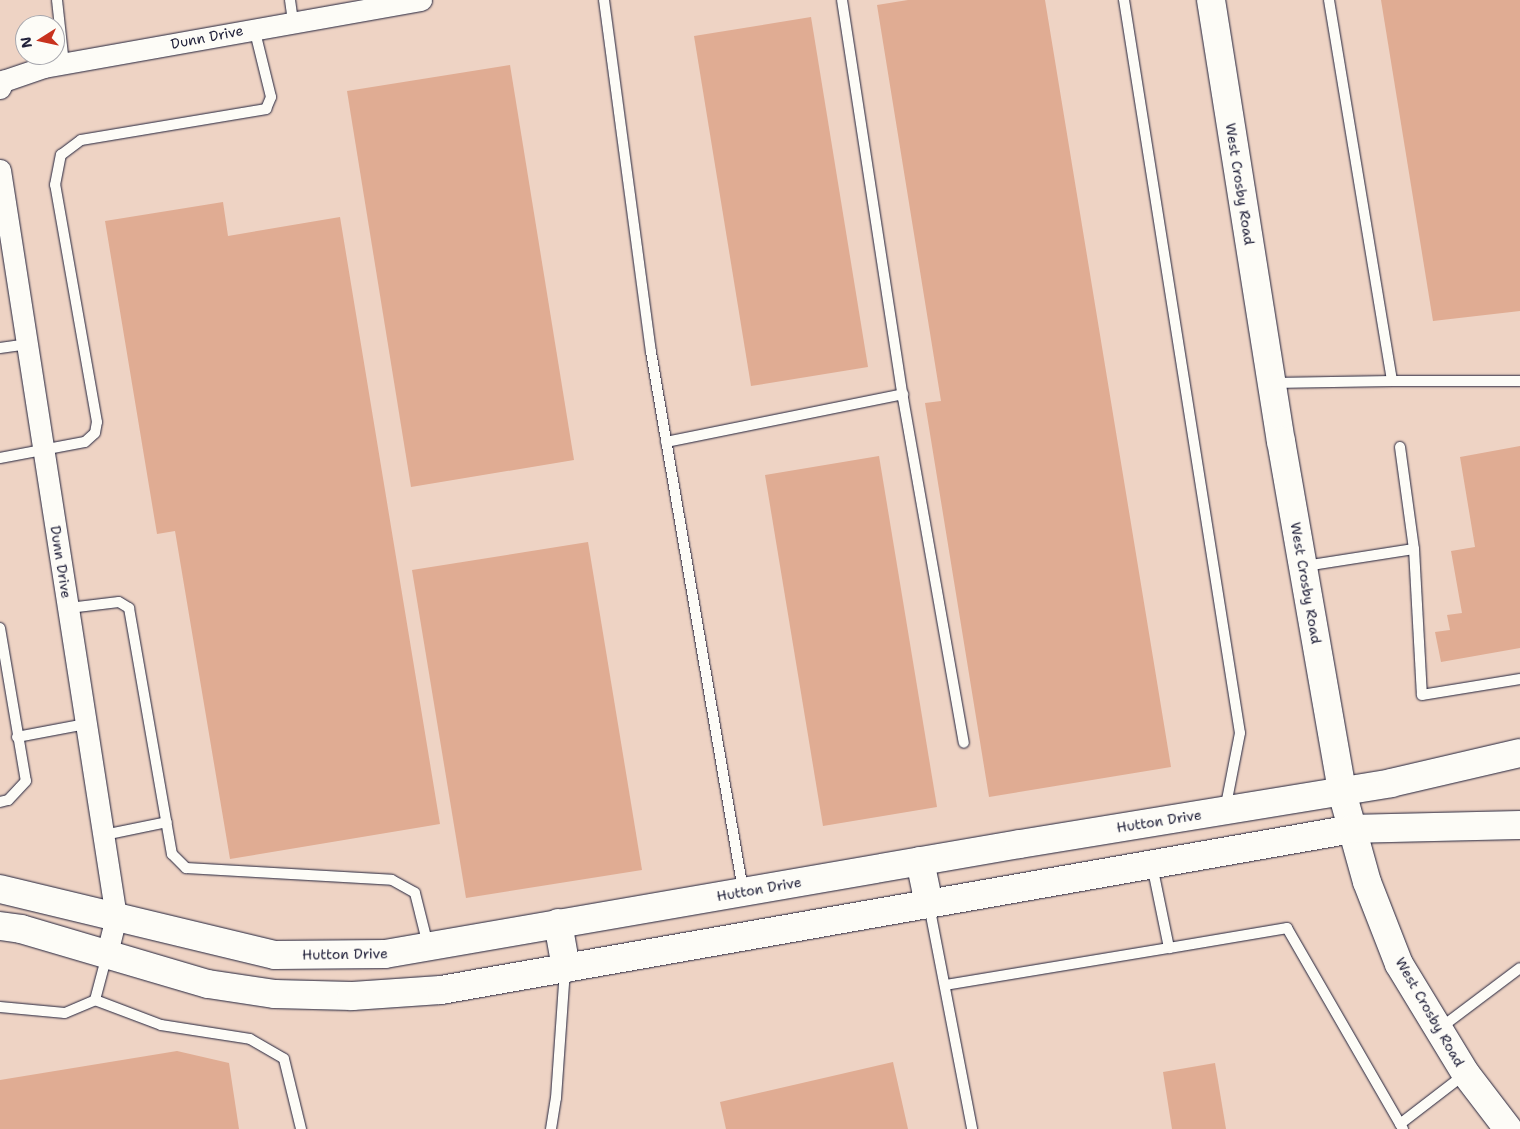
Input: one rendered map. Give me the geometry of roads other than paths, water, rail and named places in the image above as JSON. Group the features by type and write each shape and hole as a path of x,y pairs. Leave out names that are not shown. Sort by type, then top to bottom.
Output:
{"street":[{"name":"Dunn Drive","path":"65,64 254,28 420,0"},
{"name":"West Crosby Road","path":"1210,0 1271,382 1342,792 1367,882 1399,964 1466,1074 1508,1129"},
{"name":"Dunn Drive","path":"0,88 3,81 60,65"},
{"name":"Dunn Drive","path":"0,170 116,917 107,954"},
{"name":"Hutton Drive","path":"0,889 274,955 385,954 920,861 1342,792 1520,753"},
{"path":"0,926 21,929 208,984 275,994 342,996 441,990 1352,829 1520,825"},
{"path":"920,861 929,904"},
{"path":"558,923 566,968"}],"lane":[{"path":"57,0 59,15"},
{"path":"290,0 293,21"},
{"path":"604,0 650,342 744,891"},
{"path":"842,0 903,394 964,743"},
{"path":"1124,0 1240,733 1225,810"},
{"path":"1329,0 1392,381"},
{"path":"0,458 85,442 96,433 98,422 55,185 61,155 81,140 266,110 271,97 254,28"},
{"path":"0,348 27,344"},
{"path":"1271,382 1520,381"},
{"path":"666,442 903,394"},
{"path":"1400,447 1414,549 1422,695 1520,679"},
{"path":"1303,567 1414,549"},
{"path":"68,608 119,602 129,608 172,854 186,868 392,880 415,893 428,946"},
{"path":"0,628 17,737 26,781 8,800 0,802"},
{"path":"17,737 86,724"},
{"path":"104,835 167,822"},
{"path":"1152,864 1169,948"},
{"path":"929,904 972,1129"},
{"path":"945,985 1287,928 1402,1126 1466,1074"},
{"path":"95,1000 107,954"},
{"path":"551,1129 556,1098 566,968"},
{"path":"1439,1030 1520,968"},
{"path":"0,1007 65,1013 95,1000 160,1025 250,1039 284,1059 301,1129"}]}
